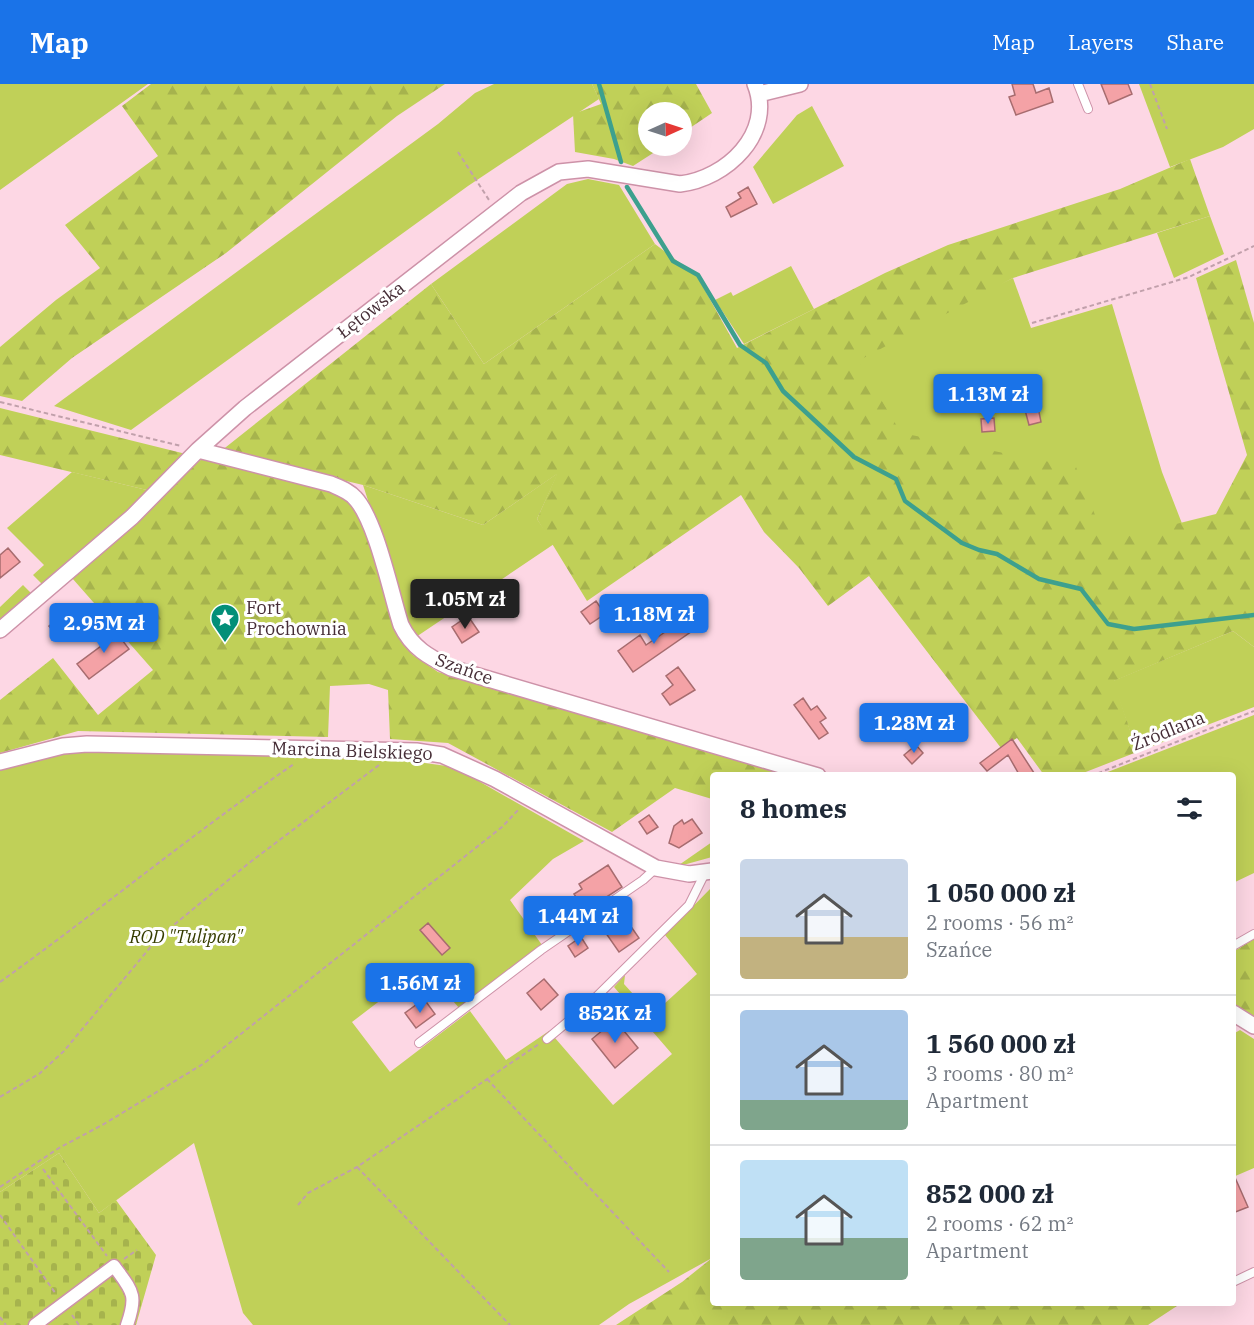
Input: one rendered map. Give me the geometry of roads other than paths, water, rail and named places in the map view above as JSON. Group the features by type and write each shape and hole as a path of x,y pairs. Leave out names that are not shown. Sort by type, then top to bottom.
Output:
{"street":[{"name":"Łętowska","path":"0,630 132,517 198,450 245,408 521,193 559,172 588,169 670,184 693,182 707,177 739,154 755,133 759,120 757,89 800,84"},
{"name":"Szańce","path":"198,450 331,484 345,490 355,498 369,523 401,625 407,638 427,656 451,668 804,772"},
{"name":"Marcina Bielskiego","path":"0,762 63,746 87,744 387,750 442,755 530,799 656,868 688,874 709,872"},
{"path":"1236,1015 1254,1026"},
{"path":"35,1325 114,1266 134,1293 135,1304 127,1325"}],"lane":[{"path":"1078,84 1088,109"},
{"path":"419,1043 541,950 643,880 656,868"},
{"path":"546,1039 589,1005 689,904 709,872"},
{"path":"1236,944 1254,934"},
{"path":"1236,1281 1254,1272"}],"waterway":[{"path":"599,84 621,162"},
{"path":"627,187 673,261 698,275 740,345 766,363 783,391 854,457 896,479 905,501 962,543 997,554 1039,579 1081,589 1108,624 1134,629 1254,615"}],"place":[{"name":"Fort Prochownia","path":"225,644"}],"park label":[{"name":"ROD \"Tulipan\"","path":"186,937"}]}
